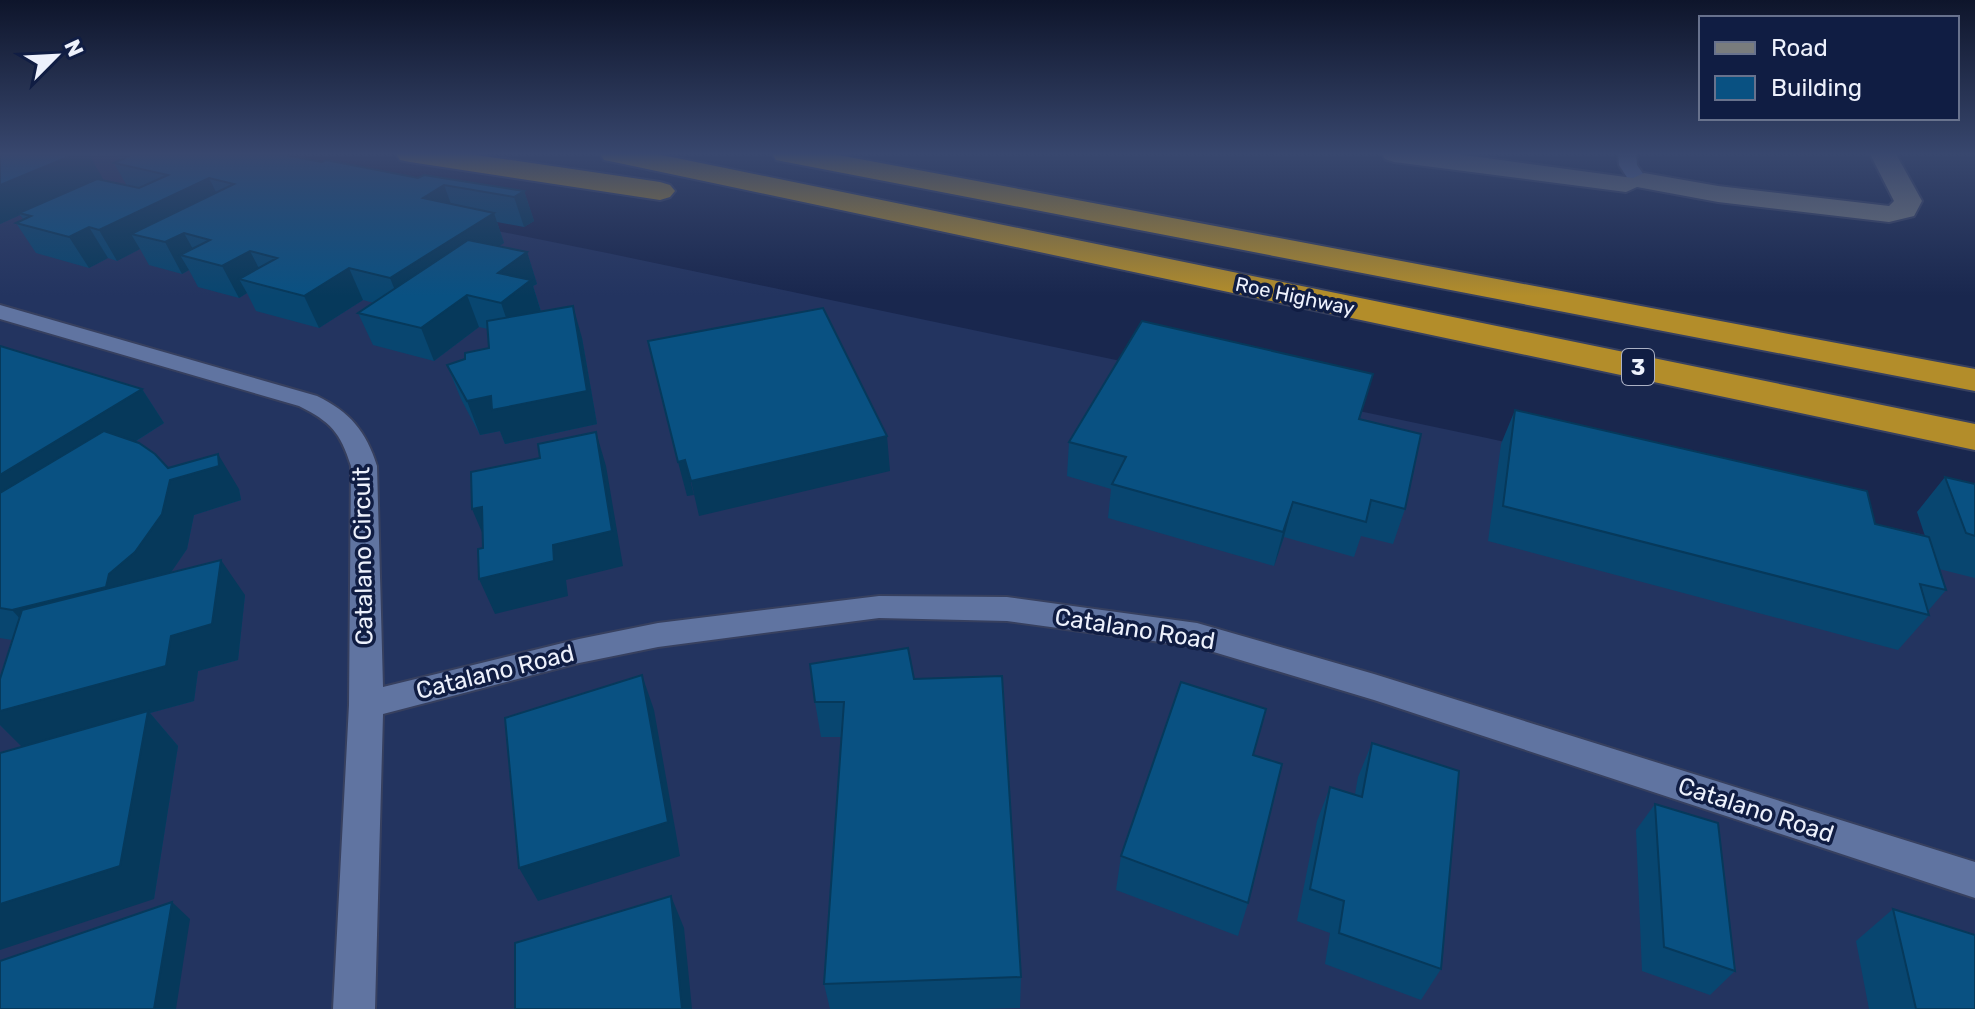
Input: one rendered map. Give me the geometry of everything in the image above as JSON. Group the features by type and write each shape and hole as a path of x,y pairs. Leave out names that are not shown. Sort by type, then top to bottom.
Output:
{"highway":[{"path":"719,201 964,245 1301,297"},
{"name":"Roe Highway","path":"840,201 1975,437"},
{"name":"Roe Highway","path":"1036,201 1975,380"},
{"path":"1107,201 1397,269"}],"street":[{"path":"1779,201 1889,214 1904,210 1908,201"},
{"name":"Catalano Circuit","path":"0,312 308,401 336,414 354,435 364,466 366,705 354,1009"},
{"name":"Catalano Road","path":"366,705 579,651 658,635 879,607 1007,609 1197,635 1374,687 1975,880"}],"shaded area":[{"path":"0,201 348,201 1487,438 1975,546 1975,1009 0,1009"}],"building":[{"path":"46,201 160,201 99,230 89,227 69,237 16,223 31,216 19,213"},
{"path":"199,201 438,201 494,213 390,278 349,268 304,296 239,279 277,258 250,251 222,266 180,255 210,240 184,233 165,242 131,234"},
{"path":"468,240 527,252 498,273 531,280 501,303 467,295 421,328 358,313"},
{"path":"573,306 587,391 492,410 491,396 467,401 447,365 465,359 465,353 489,348 487,321"},
{"path":"823,308 887,436 691,481 685,460 678,462 648,341"},
{"path":"1142,321 1373,374 1359,419 1421,434 1405,509 1371,500 1366,522 1293,502 1283,532 1112,484 1126,457 1069,442"},
{"path":"0,346 142,389 0,475"},
{"path":"1515,410 1867,491 1875,524 1929,537 1946,590 1920,584 1929,615 1503,506"},
{"path":"104,431 139,443 168,468 218,454 219,466 170,480 162,514 135,552 109,574 106,587 12,610 0,608 0,493"},
{"path":"596,432 612,531 553,545 554,561 479,579 478,549 483,548 482,507 472,509 471,472 540,458 538,444"},
{"path":"1945,477 1975,484 1975,536 1966,533"},
{"path":"221,560 212,624 171,636 166,666 0,711 0,679 22,610"},
{"path":"908,648 914,679 1002,676 1021,977 824,984 844,702 815,702 810,664"},
{"path":"642,675 668,822 519,868 505,718"},
{"path":"1181,682 1266,709 1253,755 1282,764 1248,903 1121,856"},
{"path":"148,711 120,866 0,904 0,753"},
{"path":"1372,743 1459,771 1441,969 1339,933 1344,901 1310,889 1330,787 1362,797"},
{"path":"1655,804 1718,823 1735,971 1664,947"},
{"path":"671,896 682,1009 515,1009 515,943"},
{"path":"172,902 154,1009 0,1009 0,961"},
{"path":"1893,909 1975,935 1975,1009 1916,1009"}]}
